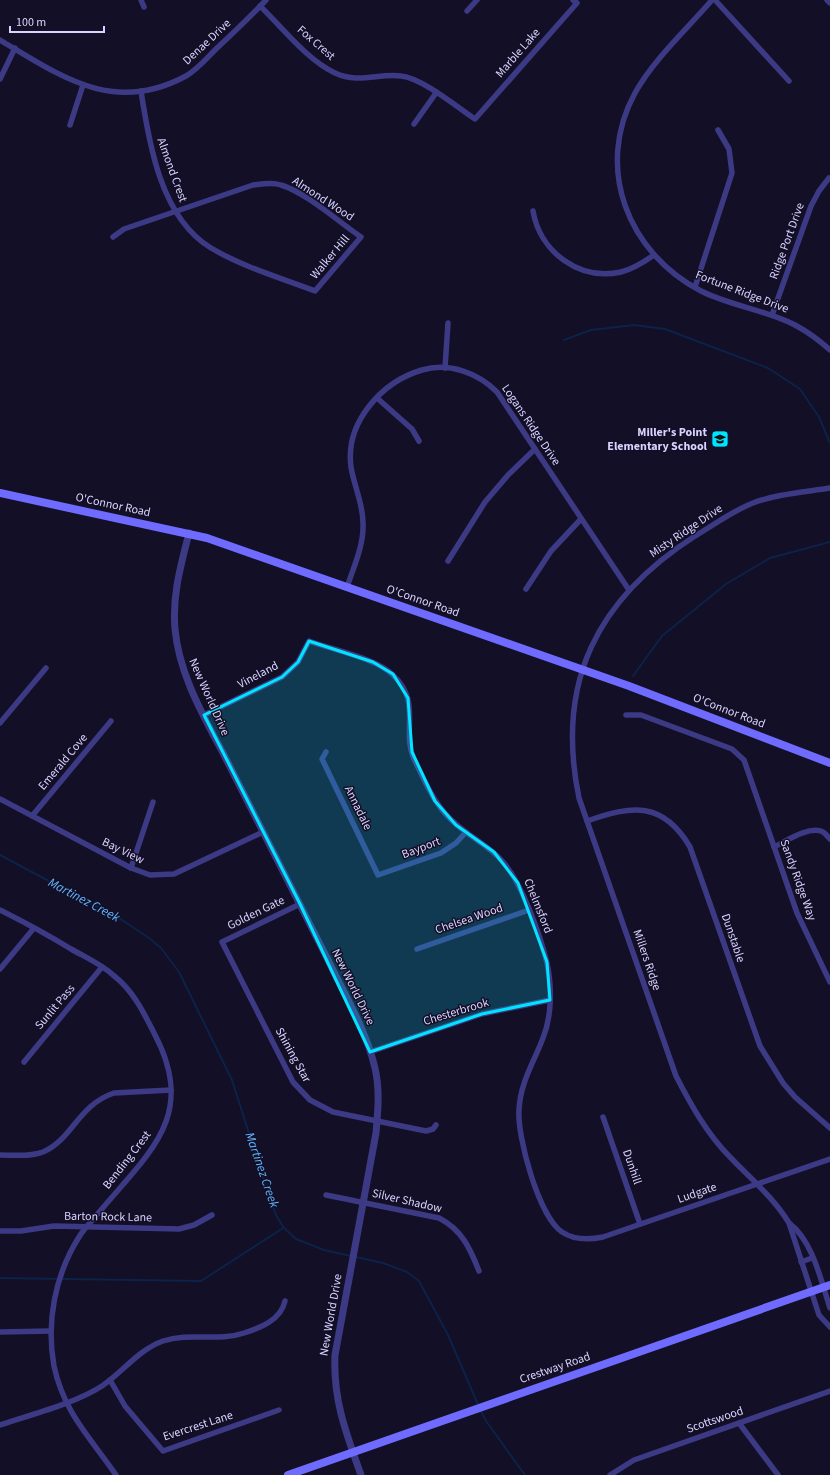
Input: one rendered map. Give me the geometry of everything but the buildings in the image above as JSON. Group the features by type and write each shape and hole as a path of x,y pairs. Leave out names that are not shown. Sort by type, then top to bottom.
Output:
{"main road":[{"name":"O'Connor Road","path":"0,493 207,538 582,670 830,763"},
{"name":"Crestway Road","path":"288,1475 827,1286"}],"street":[{"path":"141,0 144,7"},
{"name":"Denae Drive","path":"0,40 83,86 97,90 125,93 141,91 187,75 266,0"},
{"path":"467,11 477,0"},
{"name":"Fortune Ridge Drive","path":"712,0 644,80 629,106 621,132 618,166 622,196 633,226 641,239 672,273 695,287 714,296 795,325 815,337 830,350"},
{"path":"715,0 789,81"},
{"path":"827,0 830,3"},
{"name":"Marble Lake","path":"475,119 575,1"},
{"name":"Fox Crest","path":"260,6 309,55 335,73 362,79 392,75 413,79 475,119"},
{"path":"0,79 15,48"},
{"path":"70,125 83,86"},
{"name":"Almond Crest","path":"141,91 150,145 167,194 175,211 185,226 210,247 227,257 315,291"},
{"path":"414,124 436,93"},
{"path":"695,287 732,173 729,149 718,130"},
{"name":"Ridge Port Drive","path":"772,316 811,206 819,191 829,178"},
{"name":"Almond Wood","path":"113,237 124,229 253,185 279,184 294,190 361,237"},
{"path":"533,210 539,233 553,252 564,261 578,268 600,273 615,273 636,266 654,255"},
{"name":"Walker Hill","path":"315,291 361,237"},
{"path":"445,368 448,323"},
{"name":"Logans Ridge Drive","path":"347,587 361,544 363,523 361,502 351,468 352,440 361,418 376,398 389,386 411,373 427,368 445,368 471,374 491,386 503,399 628,590"},
{"path":"376,398 412,429 419,440"},
{"path":"448,561 485,502 508,475 535,449"},
{"name":"Misty Ridge Drive","path":"582,670 590,647 601,628 628,590 664,557 739,510 770,498 830,488"},
{"path":"526,589 551,551 581,519"},
{"name":"New World Drive","path":"189,533 178,573 175,592 174,628 183,669 204,715 361,1027 370,1052 378,1089 377,1121 356,1242 334,1355 334,1375 337,1402 361,1475"},
{"name":"Vineland","path":"204,715 282,677 298,662 309,641"},
{"name":"Chelmsford","path":"309,641 378,665 393,674 400,682 410,703 410,740 413,758 438,805 448,817 466,832 484,844 503,862 518,883 529,910 546,962 550,1000 544,1036 523,1086 519,1110 519,1128 526,1157 547,1216 555,1226 570,1237"},
{"path":"0,723 46,668"},
{"name":"Millers Ridge","path":"582,670 575,699 572,750 575,779 587,821 676,1076 694,1110 714,1139 758,1184 789,1223 797,1229 827,1286 830,1308"},
{"name":"Sandy Ridge Way","path":"626,715 641,714 732,749 744,760 804,929 830,982"},
{"name":"Emerald Cove","path":"32,816 111,721"},
{"name":"Annadale","path":"326,752 322,759 378,875"},
{"path":"752,782 758,780"},
{"name":"Bay View","path":"0,800 131,868 150,875 174,874 263,832"},
{"path":"131,868 153,802"},
{"name":"Dunstable","path":"587,821 623,810 643,810 662,817 683,835 690,847 760,1046 783,1083 795,1097 830,1128"},
{"path":"774,847 804,832 814,830 823,832 830,839"},
{"name":"Bayport","path":"378,875 441,853 456,843 466,832"},
{"name":"Golden Gate","path":"222,942 300,904"},
{"name":"Bending Crest","path":"0,910 102,967 125,986 146,1016 169,1065 172,1090 171,1103 168,1118 163,1130 152,1149 86,1228 72,1250 56,1289 51,1331 54,1365 66,1402 78,1425 113,1474"},
{"name":"Chelsea Wood","path":"417,949 529,910"},
{"path":"0,969 34,928"},
{"name":"Shining Star","path":"222,942 289,1075 298,1089 310,1100 325,1109 342,1114 426,1131 433,1129 436,1125"},
{"name":"Sunlit Pass","path":"24,1062 102,967"},
{"name":"Chesterbrook","path":"370,1052 482,1014 527,1006 550,1000"},
{"path":"0,1155 33,1154 50,1148 59,1142 87,1108 100,1098 114,1093 172,1090"},
{"name":"Dunhill","path":"603,1117 640,1224"},
{"name":"Ludgate","path":"570,1237 594,1239 830,1159"},
{"name":"Silver Shadow","path":"326,1196 428,1215 448,1223 457,1230 466,1242 479,1272"},
{"name":"Barton Rock Lane","path":"0,1231 21,1231 54,1226 86,1228 179,1229 194,1225 212,1215"},
{"name":"Millers Ridge","path":"789,1223 819,1315 830,1327"},
{"path":"801,1262 812,1258"},
{"path":"0,1425 88,1394 110,1380 139,1355 164,1341 182,1337 227,1337 256,1330 279,1315 283,1309 285,1301"},
{"path":"0,1332 51,1331"},
{"name":"Evercrest Lane","path":"110,1380 125,1406 163,1451 279,1410"},
{"name":"Scottswood","path":"610,1475 634,1460 830,1391"},
{"path":"739,1423 778,1475"}],"highlighted area":[{"path":"309,641 373,662 393,674 408,698 412,752 435,801 456,825 494,852 518,883 547,962 550,1000 482,1014 370,1052 300,904 204,715 282,677 298,662"}],"waterway":[{"path":"564,340 591,330 634,325 665,329 768,368 800,389 819,417 830,443"},
{"path":"633,676 662,636 726,584 770,558 830,542"},
{"name":"Martinez Creek","path":"0,855 122,920 161,948 179,972 232,1080 268,1193 276,1215 284,1228 296,1239 324,1250 383,1263 407,1272 419,1281 448,1335 479,1407"},
{"path":"0,1278 201,1281 283,1228"},
{"name":"Martinez Creek","path":"481,1411 486,1421 525,1475"}],"place":[{"name":"Miller's Point Elementary School","path":"720,439"}]}
